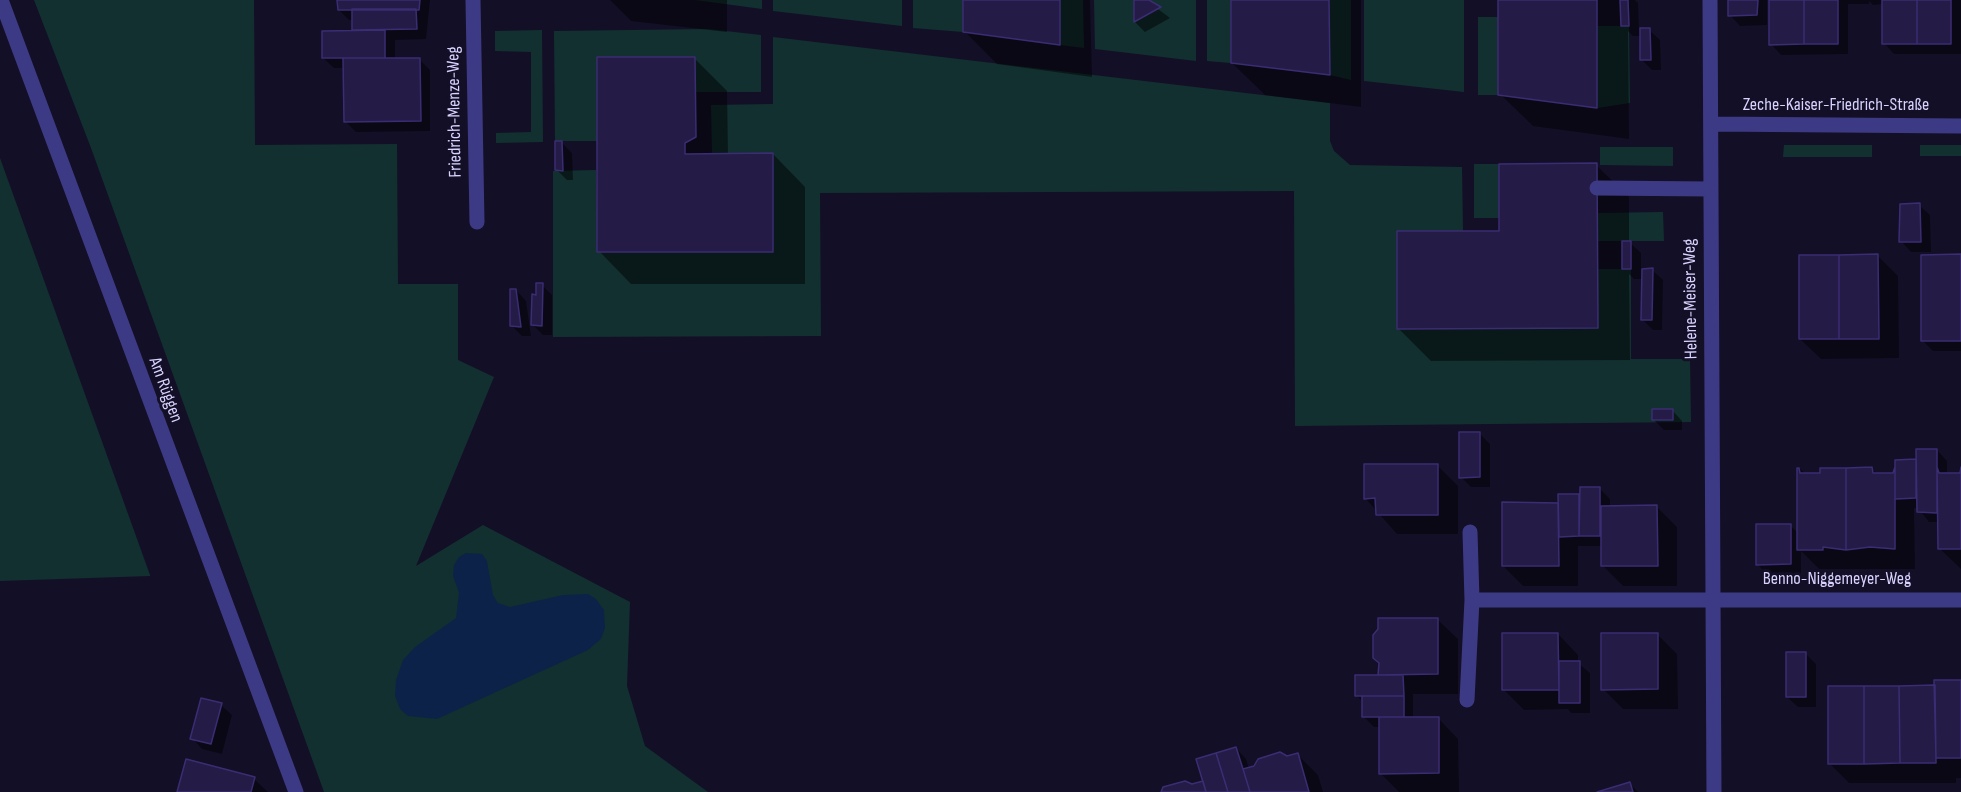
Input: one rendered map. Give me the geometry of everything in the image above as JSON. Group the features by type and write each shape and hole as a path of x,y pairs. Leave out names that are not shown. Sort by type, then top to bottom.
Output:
{"street":[{"name":"Am Rüggen","path":"1,0 193,521 296,792"},
{"name":"Friedrich-Menze-Weg","path":"473,0 477,222"},
{"name":"Helene-Meiser-Weg","path":"1710,0 1714,792"},
{"name":"Zeche-Kaiser-Friedrich-Straße","path":"1711,124 1961,126"},
{"path":"1597,188 1711,189"},
{"path":"1467,700 1472,600 1470,532"},
{"path":"1472,600 1713,598"},
{"name":"Benno-Niggemeyer-Weg","path":"1713,598 1961,600"}],"green space":[{"path":"34,0 254,0 255,145 397,144 398,284 458,284 458,360 494,377 416,566 483,525 630,602 627,686 645,746 708,792 324,792 91,148"},
{"path":"695,0 762,0 762,9"},
{"path":"773,0 902,0 902,26 773,11"},
{"path":"913,0 963,0 963,32 913,28"},
{"path":"1060,0 1083,0 1084,48 1060,45"},
{"path":"1094,0 1196,0 1196,61 1095,49"},
{"path":"1207,0 1231,0 1231,63 1207,61"},
{"path":"1329,0 1351,0 1351,80 1330,75"},
{"path":"1364,0 1464,0 1464,92 1364,81"},
{"path":"1478,17 1498,17 1498,95 1478,95"},
{"path":"1597,26 1629,26 1630,103 1597,108"},
{"path":"708,29 761,35 761,92 695,92 695,57 597,57 597,141 555,141 554,31"},
{"path":"542,30 543,142 496,143 496,133 531,132 531,52 495,51 495,31"},
{"path":"773,37 1330,103 1330,141 1334,151 1350,165 1462,167 1463,231 1397,231 1397,329 1597,328 1598,269 1631,269 1631,359 1690,359 1691,422 1295,426 1294,191 820,193 821,336 553,337 553,171 596,170 598,252 773,252 773,153 712,153 711,105 773,104"},
{"path":"1784,145 1872,145 1872,157 1783,157"},
{"path":"1920,145 1961,145 1961,156 1920,156"},
{"path":"1600,147 1673,147 1673,166 1600,165"},
{"path":"0,158 150,575 150,576 0,581"},
{"path":"1474,164 1499,164 1499,218 1474,218"},
{"path":"1663,212 1664,241 1598,241 1597,213"}],"water":[{"path":"466,553 482,554 487,561 493,595 498,603 510,607 563,595 588,594 596,599 604,610 605,628 601,639 588,650 437,719 408,716 400,709 395,696 396,680 403,660 415,647 456,618 459,593 453,576 454,565 459,557"}],"building":[{"path":"337,0 420,0 419,10 338,10"},
{"path":"963,0 1060,0 1060,45 963,32"},
{"path":"1134,0 1149,0 1161,7 1134,22"},
{"path":"1231,0 1329,0 1330,75 1231,63"},
{"path":"1498,0 1597,0 1597,108 1498,95"},
{"path":"1620,0 1628,0 1629,26 1621,26"},
{"path":"1728,0 1758,0 1757,15 1728,16"},
{"path":"1769,0 1804,0 1804,44 1769,45"},
{"path":"1804,0 1838,0 1838,44 1804,44"},
{"path":"1882,0 1917,0 1917,44 1882,44"},
{"path":"1917,0 1951,0 1951,44 1917,44"},
{"path":"352,9 416,9 417,29 352,30"},
{"path":"1640,28 1650,28 1651,60 1640,60"},
{"path":"385,30 385,58 322,58 322,31"},
{"path":"597,57 695,57 696,137 685,143 685,154 773,153 773,252 597,252"},
{"path":"343,58 420,58 421,121 344,122"},
{"path":"555,141 562,141 563,171 555,170"},
{"path":"1597,163 1598,328 1397,329 1397,231 1499,231 1499,164"},
{"path":"1920,203 1921,242 1899,242 1900,204"},
{"path":"1622,241 1631,241 1631,269 1622,269"},
{"path":"1878,254 1879,339 1839,339 1839,255"},
{"path":"1961,254 1961,341 1921,341 1921,255"},
{"path":"1799,255 1839,255 1839,339 1799,339"},
{"path":"1653,268 1652,320 1641,320 1642,269"},
{"path":"536,283 543,283 542,326 531,325 532,294 536,295"},
{"path":"510,289 516,289 521,327 510,326"},
{"path":"1652,409 1673,409 1673,420 1652,420"},
{"path":"1459,432 1480,432 1480,477 1459,478"},
{"path":"1916,449 1937,449 1937,513 1917,512"},
{"path":"1916,459 1916,498 1895,499 1895,460"},
{"path":"1364,464 1438,464 1438,515 1376,515 1375,498 1364,499"},
{"path":"1872,467 1873,473 1893,473 1895,467 1895,549 1870,547 1846,550 1846,468"},
{"path":"1937,467 1939,473 1960,473 1961,467 1961,549 1938,549"},
{"path":"1797,468 1800,473 1820,473 1820,468 1846,468 1846,550 1823,547 1823,550 1797,550"},
{"path":"1580,487 1600,487 1600,536 1579,536"},
{"path":"1558,494 1579,494 1579,536 1559,537"},
{"path":"1502,502 1558,503 1559,566 1502,566"},
{"path":"1657,505 1658,566 1601,566 1601,506"},
{"path":"1756,524 1791,524 1791,564 1756,565"},
{"path":"1378,618 1438,618 1438,674 1378,675 1379,663 1373,658 1373,635 1378,629"},
{"path":"1502,633 1558,633 1559,690 1502,690"},
{"path":"1601,633 1658,633 1658,689 1601,690"},
{"path":"1786,652 1806,652 1806,697 1786,697"},
{"path":"1559,661 1580,661 1580,703 1559,703"},
{"path":"1355,675 1403,675 1404,696 1355,696"},
{"path":"1934,680 1961,680 1961,758 1936,758"},
{"path":"1935,685 1936,763 1900,763 1899,686"},
{"path":"1828,686 1864,686 1864,764 1828,764"},
{"path":"1864,686 1899,686 1900,763 1864,764"},
{"path":"1362,696 1404,696 1404,717 1362,717"},
{"path":"201,698 222,703 211,744 190,739"},
{"path":"1379,717 1439,717 1439,773 1379,774"},
{"path":"1236,747 1250,792 1228,792 1216,753"},
{"path":"1280,752 1287,756 1298,753 1309,792 1250,792 1243,769 1254,766 1258,759"},
{"path":"1216,753 1228,792 1206,792 1196,759"},
{"path":"186,759 255,777 251,792 177,792"},
{"path":"1185,781 1192,784 1203,781 1206,792 1161,792 1163,787"},
{"path":"1630,782 1633,792 1597,792"}]}
